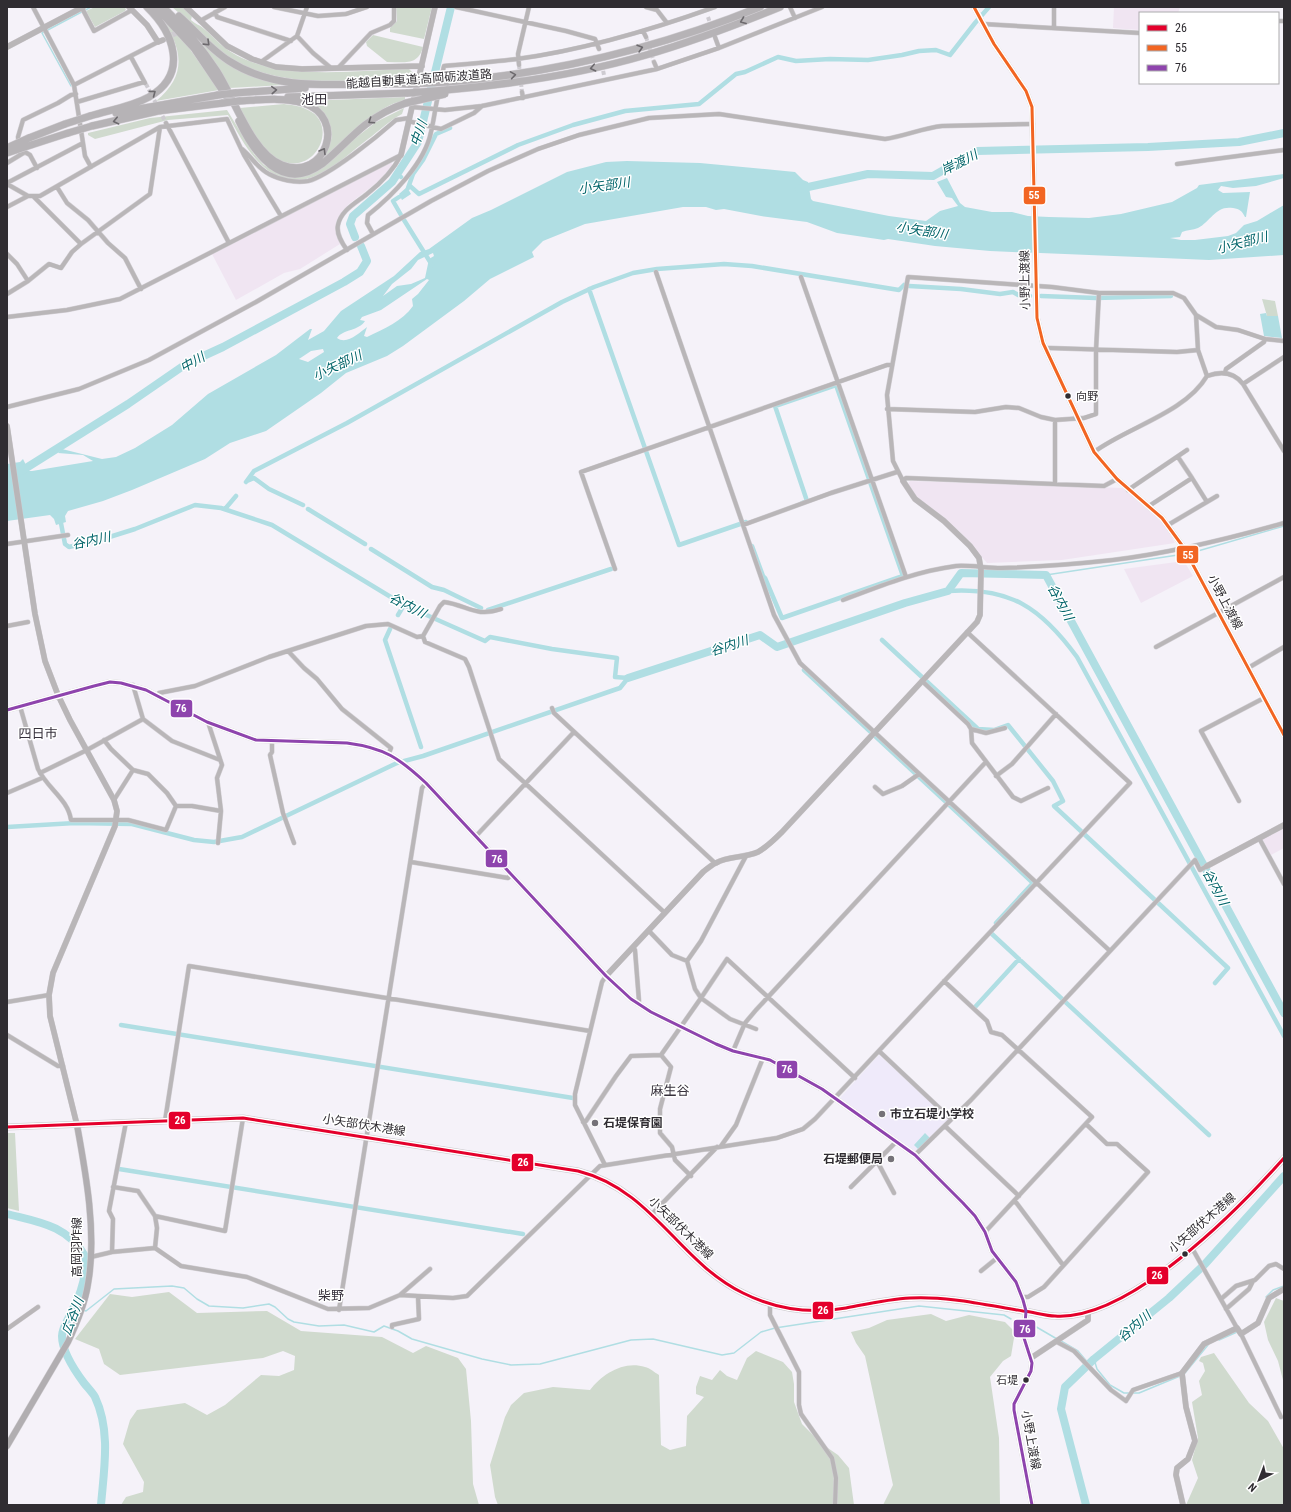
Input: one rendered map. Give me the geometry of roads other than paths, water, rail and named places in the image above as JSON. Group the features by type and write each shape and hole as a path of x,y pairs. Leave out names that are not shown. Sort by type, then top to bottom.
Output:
{"highway":[{"path":"91,120 144,100 158,90 167,78 174,57 172,42 164,27 147,7"},
{"path":"156,7 184,35 212,73 227,98 248,141 257,153 272,166 284,172 304,173 315,168 365,125 383,113 412,106 445,92 543,78 608,65 718,32 780,7"},
{"path":"163,7 188,33 207,57 225,84 254,141 270,158 287,167 300,168 311,164 324,151 328,139 327,125 320,114 310,106 286,100 239,101"},
{"path":"168,7 220,55 240,67 262,77 308,84 409,84"},
{"name":"能越自動車道;高岡砺波道路","path":"30,141 91,120 152,105 218,95 300,88 447,82 527,73 607,57 675,38 760,7"},
{"name":"能越自動車道;高岡砺波道路","path":"91,120 239,101 294,96 445,92"},
{"path":"7,149 30,141"},
{"path":"7,153 30,141"}],"main road":[{"name":"小矢部伏木港線","path":"7,1128 243,1118 562,1168 590,1175 624,1191 652,1214 707,1270 738,1291 770,1304 822,1311 912,1298 959,1301 1055,1316 1088,1313 1120,1299 1192,1248 1235,1210 1284,1158"},
{"name":"高岡羽咋線","path":"7,1446 60,1357 76,1326 88,1284 91,1257 89,1214 84,1164 77,1125"}],"street":[{"path":"34,7 74,86 82,143 85,156 91,167"},
{"path":"7,47 82,7 94,31 130,8 161,41 74,86"},
{"path":"186,7 196,16 197,22 227,46 243,56 261,62 289,68 422,66"},
{"path":"197,22 225,7"},
{"path":"274,7 306,12 318,16 346,14 367,7"},
{"path":"261,62 297,36 307,7"},
{"path":"338,68 371,33 390,25 394,21 394,7"},
{"path":"347,250 340,240 338,225 346,210 385,179 395,167 401,155 435,7"},
{"path":"456,7 566,31 595,39 598,43 599,49"},
{"path":"519,65 518,59 529,7"},
{"path":"646,7 658,10 667,23"},
{"path":"373,234 367,223 368,215 389,198 419,162 431,133 430,127 433,110 444,66 518,59 598,43 643,31 715,7"},
{"path":"790,7 795,18"},
{"path":"412,106 433,110 482,106 606,81 656,69 719,48 822,7"},
{"name":"小野上渡線","path":"974,7 994,44 1026,91 1032,107 1034,124 1037,318 1043,343 1094,452 1117,480 1149,506 1168,525 1184,548 1284,735"},
{"path":"1054,7 1054,28"},
{"path":"705,11 708,17"},
{"path":"215,12 217,16 291,40"},
{"path":"981,19 1054,28 1139,33"},
{"path":"643,31 646,37"},
{"path":"297,36 313,53 331,68"},
{"path":"715,37 719,48"},
{"path":"77,102 145,83 131,57"},
{"path":"654,62 656,69"},
{"path":"604,75 606,81"},
{"path":"522,92 523,98"},
{"path":"20,154 18,137 23,120 71,95 76,94"},
{"path":"240,147 261,169 268,174 287,180 307,181 328,171 396,120 408,120 441,129 474,113 482,106"},
{"path":"7,407 79,389 149,360 256,302 373,234 488,171 538,149 608,127 649,118 719,114 885,139 900,137 929,128 942,126 1034,124"},
{"path":"7,184 28,196 34,197 57,187 167,124 226,119 240,147 280,216"},
{"path":"167,124 229,243"},
{"path":"7,294 28,281 49,264 62,268 72,252 81,244 150,194 160,127"},
{"path":"7,184 82,143"},
{"path":"1177,164 1284,150"},
{"path":"7,163 25,152 30,155 37,168"},
{"path":"7,318 67,310 120,299 401,155"},
{"path":"57,187 67,203 99,232 108,244 125,258 141,289"},
{"path":"7,207 28,196"},
{"path":"34,197 81,244"},
{"path":"7,254 17,264 28,281"},
{"path":"656,272 709,428 781,629 800,663 1110,951"},
{"path":"802,277 906,577"},
{"path":"605,1164 575,1105 575,1094 602,982 606,976 703,872 715,863 746,856 768,846 968,632 977,622 980,615 981,569 979,558 970,546 944,521 915,499 897,472 893,461 887,409 887,395 908,277 1052,287 1099,296 1173,293 1184,298 1196,315 1216,327 1238,330 1265,339 1284,341"},
{"path":"887,409 975,412 1006,407 1018,408 1041,417 1055,420 1084,418 1096,414 1096,350 1099,296"},
{"path":"1094,452 1174,408 1203,383 1207,376 1198,350 1196,315"},
{"path":"1225,373 1226,369 1264,342 1265,339"},
{"path":"1049,348 1178,352 1198,350"},
{"path":"1243,384 1284,357"},
{"path":"615,570 581,472 887,365 892,366"},
{"path":"1207,376 1225,373 1238,377 1284,451"},
{"path":"1055,420 1055,484"},
{"path":"7,426 41,646 58,695 114,800 117,811 116,822 53,973 49,995 50,1016 77,1125"},
{"path":"1128,490 1187,450"},
{"path":"1178,457 1207,502"},
{"path":"743,525 831,493 897,472"},
{"path":"903,481 906,478 1104,486 1117,480"},
{"path":"1149,506 1192,478"},
{"path":"1168,525 1217,496"},
{"path":"843,600 906,577 958,566 981,569 1059,565 1113,560 1184,548 1284,523"},
{"path":"7,544 24,540 68,535"},
{"path":"1156,647 1284,577"},
{"path":"501,609 485,613 466,610 454,603 444,602 440,606 425,634 425,642 465,659 469,667 499,759 665,913"},
{"path":"7,626 28,622"},
{"path":"157,695 159,692 195,686 288,651 366,626 388,624 417,637 425,634"},
{"path":"400,1295 453,1298 467,1296 600,1166 777,1138 803,1129 855,1078 1036,882 1130,783 968,632"},
{"path":"1248,668 1284,648"},
{"path":"288,651 299,664 318,679 342,709 391,748 389,753"},
{"path":"922,681 968,724 971,729 972,744 985,763 1017,800 1021,801 1048,788"},
{"path":"7,710 110,682 132,685 157,695 207,722 243,736 272,741 347,743 371,747 389,753 409,767 426,783 606,976 637,1003 680,1027 733,1051 763,1058 794,1072 835,1098 915,1155 975,1216 985,1232 997,1258 1012,1275 1023,1297 1026,1311 1024,1338 1031,1358 1088,1320 1088,1313"},
{"path":"132,685 143,719 172,741 220,760"},
{"path":"1239,801 1201,731 1264,698"},
{"path":"20,706 42,778 69,809 71,820 150,824 166,830 176,806"},
{"path":"552,708 554,713 715,863"},
{"path":"996,776 1012,764 1056,714"},
{"path":"40,773 87,750 143,719"},
{"path":"207,722 221,767 217,778 221,811 218,843"},
{"path":"971,729 986,732 1005,728"},
{"path":"476,836 574,732"},
{"path":"104,740 111,749 133,770 148,774 167,793 176,806"},
{"path":"272,741 272,752 270,755 285,818 294,843"},
{"path":"733,1051 745,1023 985,763"},
{"path":"114,800 133,770"},
{"path":"876,787 883,794 902,786 920,774"},
{"path":"7,794 42,778"},
{"path":"339,1310 422,788 426,783"},
{"path":"176,806 192,806 221,811"},
{"path":"915,1155 1018,1050 1195,860 1200,870 1284,825"},
{"path":"1259,838 1284,884"},
{"path":"687,961 701,941 746,856"},
{"path":"411,862 508,878 511,875"},
{"path":"649,931 672,955 687,961"},
{"path":"633,948 635,950 636,957 639,1001 637,1003"},
{"path":"661,1055 727,960 855,1078"},
{"path":"687,961 696,989 701,998 730,1019 745,1023 756,1029"},
{"path":"164,1121 189,966 590,1031"},
{"path":"944,981 987,1021 991,1032 1002,1035 1092,1117 985,1232"},
{"path":"7,1002 49,995"},
{"path":"7,1035 58,1066 63,1066"},
{"path":"879,1051 951,1119"},
{"path":"583,1122 586,1121 631,1056 661,1055"},
{"path":"661,1055 671,1067 660,1109 660,1133 672,1147 672,1154 675,1160 691,1176"},
{"path":"652,1214 719,1147 736,1126 763,1058"},
{"path":"155,1216 225,1231 243,1118"},
{"path":"112,1252 113,1219 109,1211 126,1122"},
{"path":"1023,1297 1028,1297 1044,1287 1148,1172 1117,1144 1107,1144 1086,1124"},
{"path":"944,1126 1019,1196"},
{"path":"851,1187 896,1142"},
{"path":"878,1161 894,1193"},
{"path":"113,1187 138,1191 155,1216 157,1228 155,1248"},
{"path":"1015,1200 1063,1265"},
{"path":"91,1257 112,1252 155,1248 181,1266 247,1277 294,1297 328,1309 339,1310 369,1308 400,1295 430,1269"},
{"path":"1192,1248 1239,1331 1281,1417"},
{"path":"981,1271 997,1258"},
{"path":"1226,1309 1249,1289 1253,1281 1274,1264 1284,1269"},
{"path":"1221,1299 1240,1284 1253,1281"},
{"path":"1057,1342 1074,1351 1088,1368 1126,1401 1133,1390 1182,1375 1204,1344 1258,1322 1270,1298 1284,1289"},
{"path":"392,1327 392,1325 419,1319 418,1297"},
{"path":"770,1304 770,1316 779,1330 799,1372 799,1405 801,1414 832,1458 836,1478 835,1505"},
{"path":"7,1329 38,1306"},
{"name":"小野上渡線","path":"1031,1358 1030,1371 1014,1404 1014,1410 1032,1505"},
{"path":"1182,1375 1186,1407 1195,1441 1188,1459 1177,1468 1176,1475 1183,1505"}],"water":[{"name":"小矢部川","path":"627,161 700,163 795,172 803,180 808,182 811,199 813,201 889,216 926,221 940,211 958,206 952,198 946,197 937,182 947,178 960,203 965,207 992,212 1012,212 1028,216 1089,218 1121,214 1172,202 1197,188 1199,185 1284,174 1284,178 1256,186 1233,188 1221,186 1218,190 1223,193 1250,192 1246,217 1237,209 1222,209 1198,228 1182,232 1180,237 1170,238 1195,240 1228,236 1236,233 1244,225 1257,221 1284,205 1284,255 1209,260 990,251 935,246 888,239 884,240 837,233 807,222 724,209 716,210 706,207 683,207 585,224 543,241 532,252 534,257 490,279 464,301 403,346 387,356 346,373 321,393 266,431 230,443 205,459 132,490 103,501 68,511 65,516 66,522 56,525 54,519 50,515 7,521 7,464 20,462 23,459 29,471 32,471 93,461 83,455 58,453 62,449 102,459 116,457 135,448 172,425 208,394 276,355 310,329 312,329 308,340 324,331 341,311 394,276 420,252 429,249 472,218 567,172 606,162","holes":["433,253 434,256 429,259 425,278 411,284 397,286 383,296 392,284 411,269 418,260","427,279 429,280 412,299 413,306 409,311 392,324 367,337 364,336 367,327 349,339 341,340 337,338 343,333 359,327 365,321 360,320 362,317 381,310","323,349 324,352 308,362 299,359 311,351"]},
{"path":"407,187 411,194 402,200 399,194"},
{"path":"1266,313 1267,316 1278,316 1282,338 1264,336 1260,314"},
{"path":"925,1133 930,1138 918,1149 914,1145"}],"waterway":[{"path":"71,86 42,33 91,7"},
{"name":"中川","path":"355,237 350,224 353,216 392,182 418,142 451,7"},
{"path":"410,186 419,194 518,145 573,125 625,111 699,104 736,74 745,72 778,57 796,61 830,59 868,60 919,51 936,50 950,55 989,7"},
{"path":"408,188 413,174 423,160 436,134 450,128"},
{"name":"岸渡川","path":"799,189 868,174 933,176 977,151 1148,147 1239,142 1284,133"},
{"path":"399,197 393,201 401,215"},
{"path":"404,220 432,265"},
{"name":"中川","path":"7,480 128,404 186,364 223,347 360,272 367,261 361,246"},
{"path":"246,482 254,471 347,423 562,302 594,287 633,273 657,269 724,264 752,266 899,290 904,285"},
{"path":"909,286 961,289 1000,294 1013,292 1020,296 1030,296"},
{"path":"589,289 679,545 746,522"},
{"path":"1041,296 1096,298 1171,296"},
{"path":"752,546 763,576 782,618 903,576 836,385 775,406 807,501 802,503"},
{"path":"247,481 254,478 269,489 303,505"},
{"path":"225,509 236,496"},
{"name":"谷内川","path":"60,518 65,544 69,547 103,539 135,529 195,505 221,508 272,525 404,605 485,641 490,637 552,649 617,658 615,677 628,678"},
{"path":"308,509 365,544"},
{"path":"1046,575 1191,553 1284,526"},
{"path":"371,549 432,587 444,590 481,608"},
{"path":"488,610 611,569"},
{"name":"谷内川","path":"628,678 760,635 777,647 905,603 948,591 961,573 1046,575 1284,1013"},
{"path":"948,591 990,593 1007,597 1023,604 1051,625 1077,657 1284,1036"},
{"path":"398,615 404,605"},
{"path":"390,629 385,640 421,747"},
{"path":"882,640 978,729 994,730 1008,725 1053,781 1063,801 1054,806 1228,968 1215,983"},
{"path":"804,670 1033,883 996,923"},
{"path":"7,827 75,823 132,824 194,840 214,842 242,837 397,763 423,756 620,688 628,678"},
{"path":"992,934 1209,1135"},
{"path":"976,1006 1019,959"},
{"path":"121,1025 573,1098"},
{"path":"119,1169 523,1234"},
{"name":"谷内川","path":"1086,1505 1061,1409 1065,1387 1094,1359 1169,1298 1205,1264 1284,1176"},
{"name":"広谷川","path":"7,1214 51,1226 61,1231 70,1237 86,1257 84,1279 81,1291 64,1327 62,1336 64,1348 73,1367 95,1397 100,1410 105,1437 105,1464 101,1505"},
{"path":"83,1310 86,1311 114,1289 172,1286 184,1288 197,1299 209,1306 243,1308 269,1304 294,1322 319,1326 344,1325 374,1332 384,1326 398,1331 412,1339 482,1359 511,1365 540,1364 631,1340 653,1339 722,1355 734,1353 761,1332 775,1328 919,1306 1004,1315 1011,1319"},
{"path":"1266,1297 1273,1290 1284,1286"},
{"name":"広谷川","path":"73,1308 79,1310"},
{"path":"1033,1325 1057,1339"},
{"path":"1219,1340 1237,1332"},
{"path":"1061,1341 1078,1351 1089,1364"},
{"path":"1185,1373 1208,1345"},
{"path":"1094,1359 1097,1369 1110,1385 1124,1393 1139,1393 1180,1376"}],"tunnel":[{"path":"708,17 711,26"},
{"path":"165,39 194,23"},
{"path":"646,37 654,62"},
{"path":"519,65 522,92"},
{"path":"602,65 604,75"},
{"path":"146,84 166,123"}],"place":[{"name":"向野","path":"1068,396"},
{"name":"市立石堤小学校","path":"882,1114"},
{"name":"石堤保育園","path":"595,1123"},
{"name":"石堤郵便局","path":"891,1159"},
{"name":"石堤","path":"1026,1380"}],"district":[{"name":"池田","path":"314,99"},
{"name":"四日市","path":"38,733"},
{"name":"麻生谷","path":"670,1090"},
{"name":"柴野","path":"331,1295"}]}
